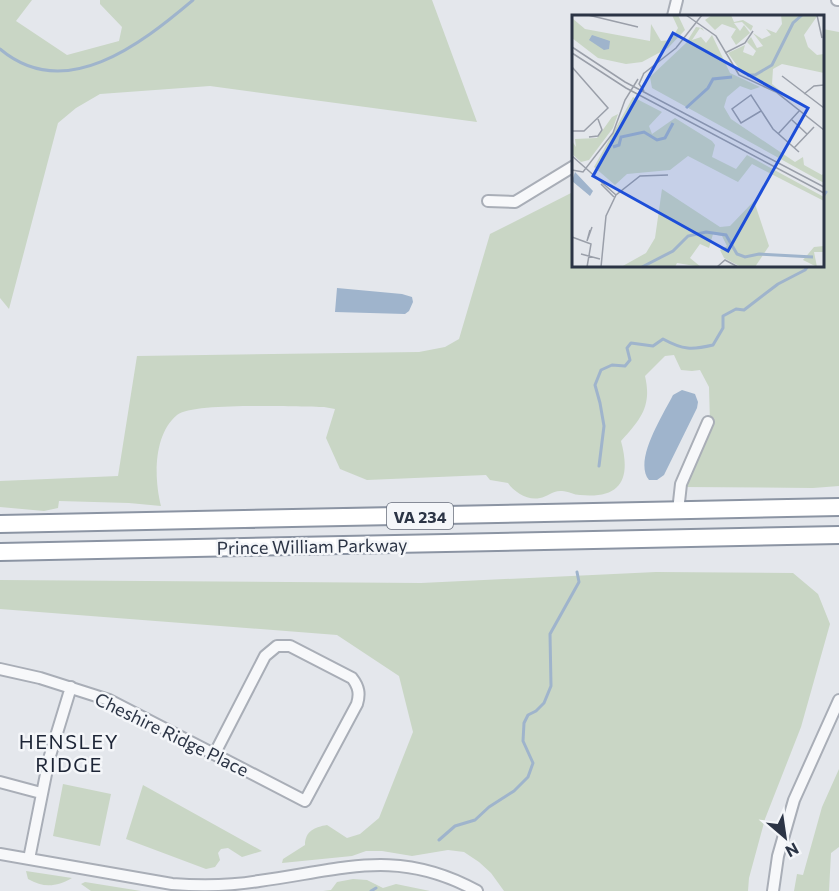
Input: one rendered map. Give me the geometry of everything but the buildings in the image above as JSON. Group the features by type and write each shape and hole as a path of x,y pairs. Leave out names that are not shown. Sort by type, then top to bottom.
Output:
{"highway":[{"name":"Prince William Parkway","path":"0,524 839,507"},
{"name":"Prince William Parkway","path":"0,552 839,535"},
{"path":"807,536 839,544"}],"street":[{"path":"673,15 677,0"},
{"path":"488,201 515,202 572,167"},
{"path":"678,511 681,484 708,422"},
{"name":"Cheshire Ridge Place","path":"0,669 71,687 109,700 305,801 357,704 359,690 352,678 290,646 283,644 277,646 265,656 215,753"},
{"path":"29,859 41,793 71,687"},
{"path":"773,891 778,856 794,800 839,700"},
{"path":"0,782 41,793"},
{"path":"0,854 172,884 194,885 257,882 342,866 389,864 435,872 477,891"}],"green space":[{"path":"0,0 32,0 16,21 67,55 119,41 122,27 100,4 100,0 432,0 477,122 210,86 100,94 76,108 58,123 9,309 0,298"},
{"path":"824,29 839,32 839,486 813,488 684,487 710,423 709,387 700,370 681,370 674,355 665,356 645,376 646,404 639,419 621,441 625,466 623,475 620,483 606,493 580,495 559,491 535,499 514,490 508,483 490,480 486,475 367,480 340,469 326,438 335,409 247,406 187,411 177,415 169,424 163,434 157,458 157,483 161,506 59,501 58,508 44,511 0,507 0,481 118,476 137,356 419,352 445,347 459,339 490,234 572,193 572,267 824,267"},
{"path":"656,572 793,573 818,594 830,624 801,727 765,819 749,878 748,891 504,891 491,873 479,862 464,852 448,850 412,856 366,851 352,856 282,863 283,859 305,845 307,836 315,829 327,825 347,838 360,834 379,818 413,732 399,676 337,635 0,609 0,580 421,583"},
{"path":"839,769 839,847 831,853 829,891 794,891 797,874 803,875 822,807"},
{"path":"63,784 111,794 100,846 53,836"},
{"path":"143,785 262,851 242,857 228,848 221,849 218,853 220,860 215,867 206,869 126,839"},
{"path":"26,871 72,878 55,885 45,885 28,879"},
{"path":"353,879 367,880 383,888 396,884 430,891 323,891 331,890 337,882"},
{"path":"85,882 141,891 91,891 81,884"}],"water":[{"path":"337,288 402,294 412,297 413,302 405,314 335,312"},
{"path":"682,390 695,394 698,402 697,408 664,475 657,480 649,480 645,472 645,462 651,438 673,395"}],"waterway":[{"path":"0,49 25,64 50,71 76,69 101,62 126,49 150,34 193,0"},
{"path":"599,466 604,426 595,385 601,370 612,365 625,366 630,360 627,348 631,343 653,346 663,339 688,348 713,345 723,328 723,316 736,309 744,310 778,284 807,267"},
{"path":"439,840 455,826 475,820 489,807 514,791 528,777 533,763 523,741 524,723 528,715 544,703 551,686 550,634 579,582 577,572"},
{"path":"371,891 376,888"}],"district":[{"name":"HENSLEY RIDGE","path":"69,752"}]}
